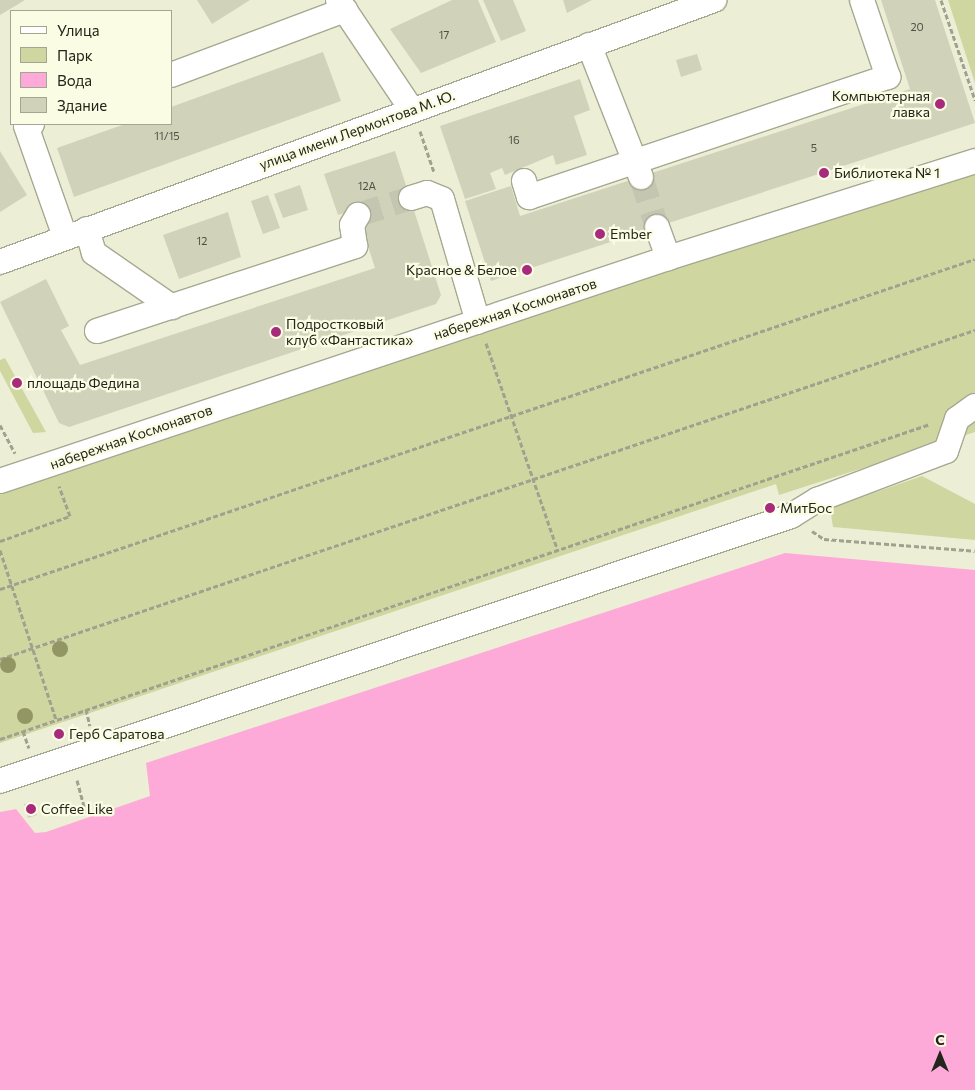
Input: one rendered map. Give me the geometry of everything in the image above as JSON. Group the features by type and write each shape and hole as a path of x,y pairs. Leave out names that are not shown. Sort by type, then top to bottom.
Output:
{"street":[{"name":"улица имени Лермонтова М. Ю.","path":"0,262 589,45 686,5 714,0"},
{"path":"524,181 529,197 638,169 888,77 862,0"},
{"path":"172,75 342,5 412,110"},
{"path":"589,45 638,169"},
{"path":"29,125 26,126 65,237"},
{"name":"набережная Космонавтов","path":"0,481 668,258 975,161"},
{"path":"410,198 439,189 478,322"},
{"path":"97,331 355,246 352,225 358,215"},
{"path":"657,227 668,258"},
{"path":"88,229 94,253 172,307"},
{"path":"0,781 791,516 816,500 946,451 966,413"}],"path":[{"path":"941,0 975,100"},
{"path":"423,140 439,189"},
{"path":"0,589 975,259"},
{"path":"478,322 513,416 558,550"},
{"path":"0,659 534,482 975,330"},
{"path":"0,739 966,413"},
{"path":"0,425 25,473"},
{"path":"0,541 70,516 50,464"},
{"path":"791,516 824,538 975,551"},
{"path":"0,550 56,719"},
{"path":"86,709 92,732"},
{"path":"23,731 31,753"},
{"path":"71,757 86,812"}],"green space":[{"path":"948,0 975,0 975,83"},
{"path":"975,169 975,432 779,495 776,484 0,743 0,493"},
{"path":"5,358 46,432 33,433 0,371 0,360"},
{"path":"922,476 975,504 975,540 833,527 830,508"}],"water":[{"path":"785,553 975,570 975,1090 0,1090 0,812 16,809 35,833 46,832 150,796 146,763"}],"building":[{"path":"0,0 25,0 0,15"},
{"path":"197,0 250,0 212,24"},
{"path":"452,0 478,0 496,42 421,73 390,29"},
{"path":"483,0 513,0 526,31 501,41"},
{"path":"563,0 592,0 567,13"},
{"path":"881,0 935,0 975,123 491,281 465,201 511,186 520,216 910,89"},
{"path":"323,52 341,101 74,197 57,148 122,125 172,125 172,107"},
{"path":"697,54 702,70 681,77 676,60"},
{"path":"580,79 590,110 574,116 587,155 556,165 553,155 505,175 502,168 490,173 496,189 465,199 440,126"},
{"path":"0,151 27,195 0,212"},
{"path":"395,151 441,295 436,304 69,427 59,423 0,302 46,279 69,326 61,330 80,365 375,268 356,209 338,215 324,174"},
{"path":"300,185 308,210 283,218 274,194"},
{"path":"268,195 280,228 263,234 251,201"},
{"path":"228,212 241,257 179,279 163,235"},
{"name":"Coffee Like","path":"34,802 37,815 28,818 24,804"}],"tunnel":[{"path":"641,177 657,227"},
{"path":"358,215 411,198"}],"place":[{"name":"Компьютерная лавка","path":"940,104"},
{"name":"Библиотека № 1","path":"824,173"},
{"name":"Ember","path":"600,234"},
{"name":"Красное & Белое","path":"527,270"},
{"name":"Подростковый клуб «Фантастика»","path":"276,332"},
{"name":"площадь Федина","path":"17,383"},
{"name":"МитБос","path":"770,508"},
{"name":"Герб Саратова","path":"59,734"},
{"name":"Coffee Like","path":"31,809"}]}
